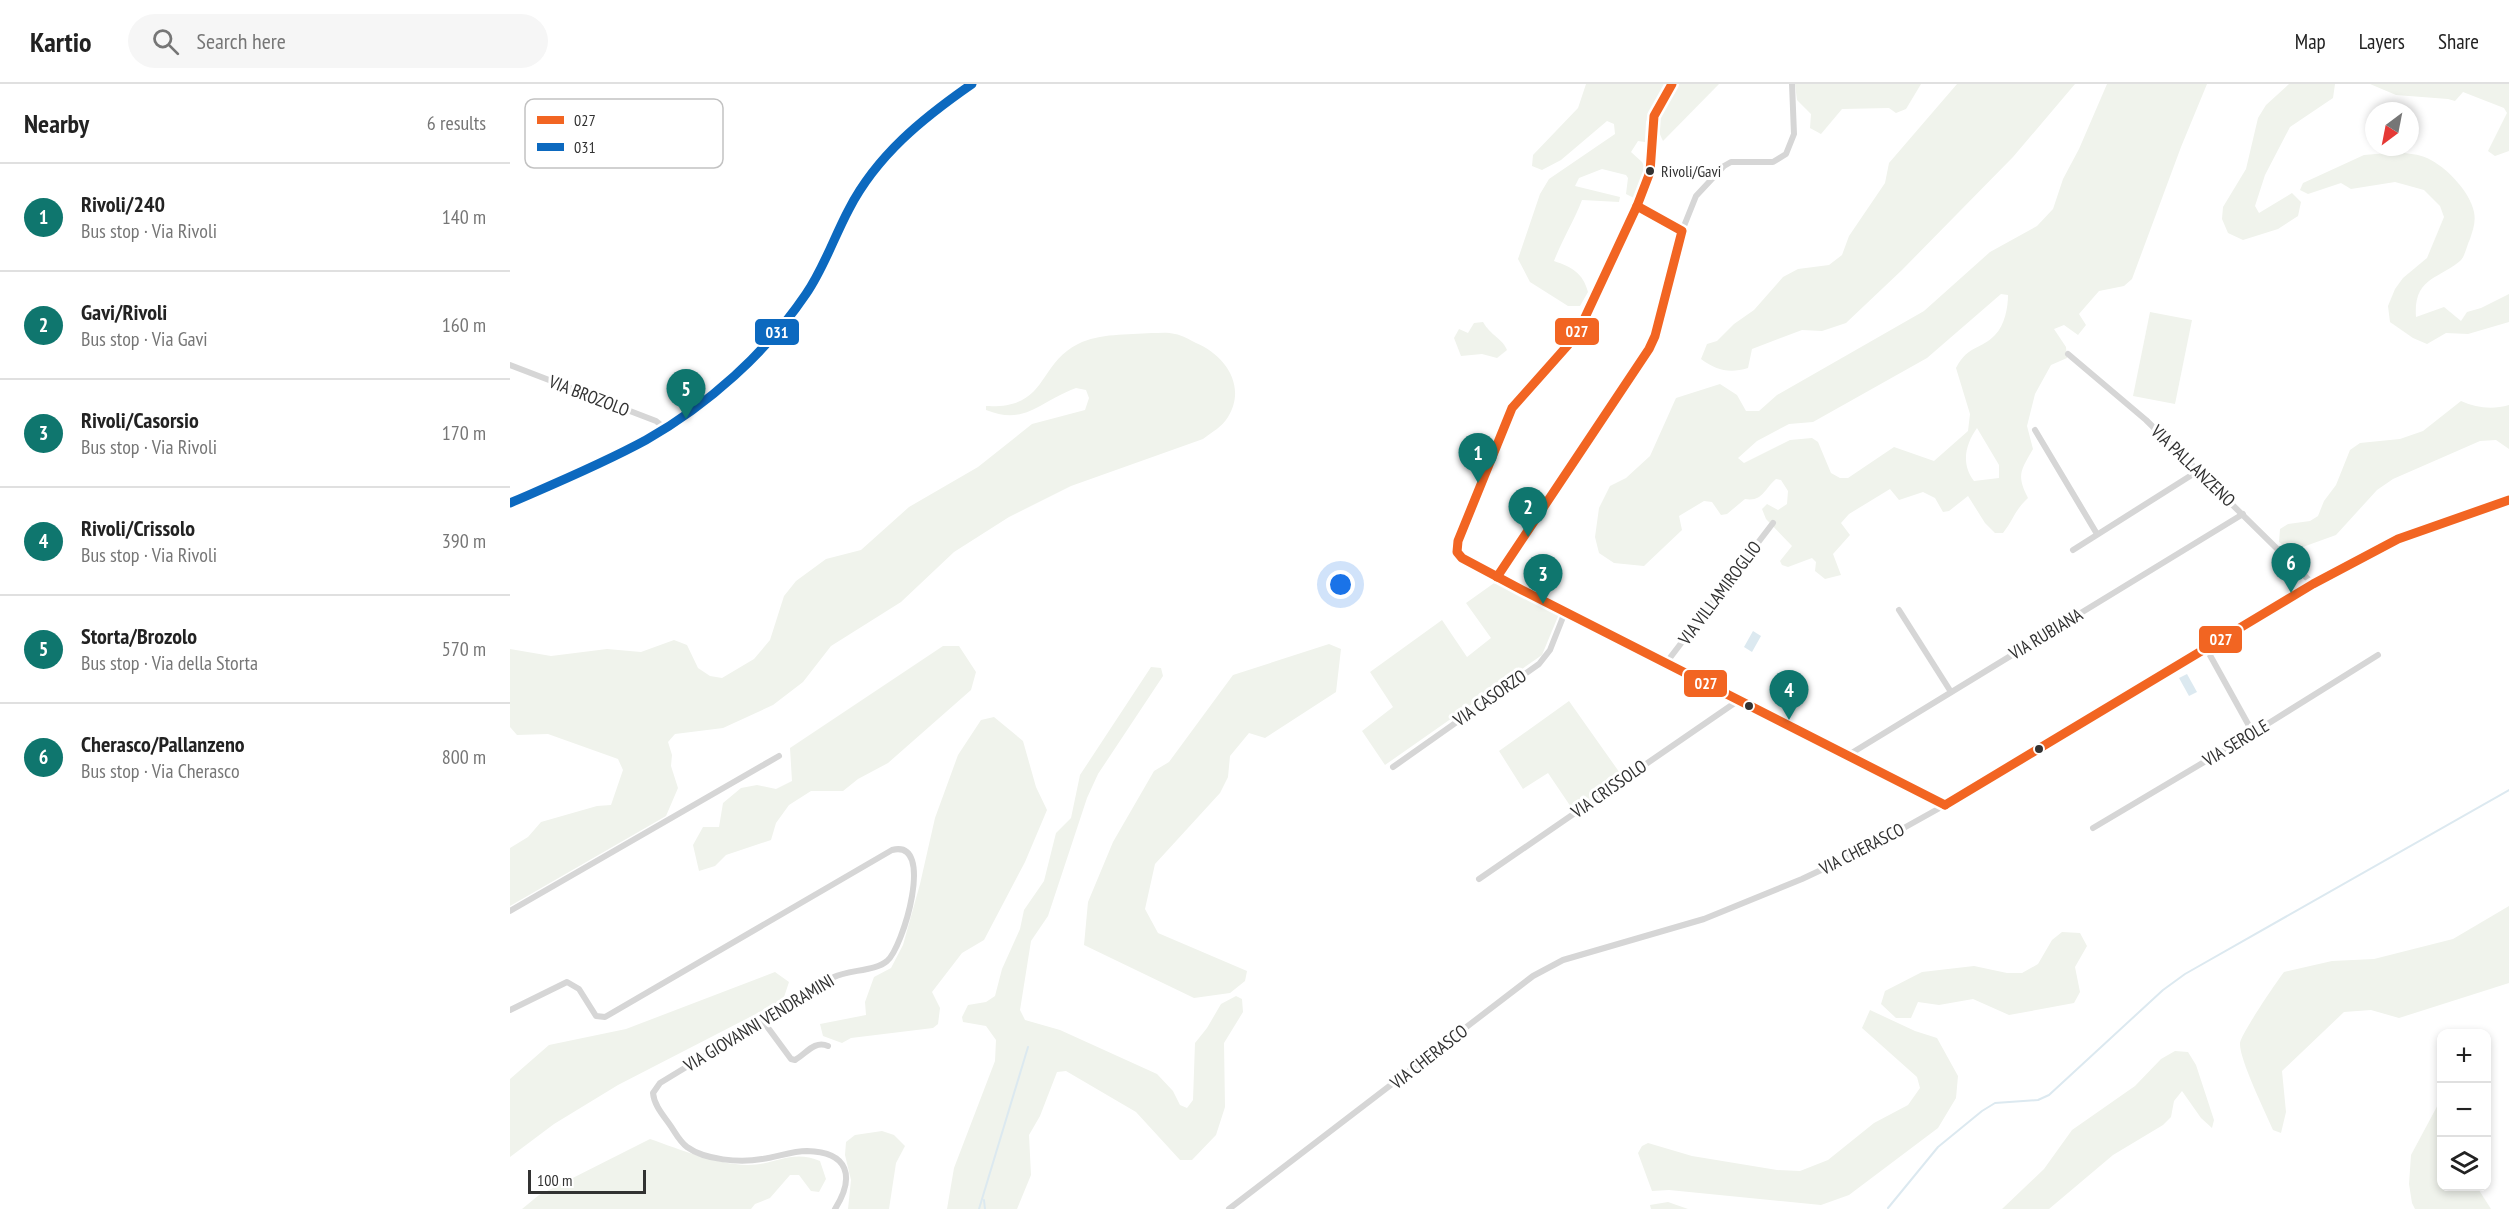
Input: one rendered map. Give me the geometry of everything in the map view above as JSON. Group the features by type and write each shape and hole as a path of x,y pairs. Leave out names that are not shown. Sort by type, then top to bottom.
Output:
{"main road":[{"path":"510,503 625,451 666,429 709,398 780,327 813,284 850,208 886,153 900,139 972,84"}],"street":[{"path":"1672,84 1656,109 1653,120 1652,164 1637,206 1575,336 1512,408 1456,550 1460,556 1497,577 1850,754 1945,805"},
{"path":"1497,577 1649,350 1655,336 1682,231 1696,196 1724,166 1731,162 1773,162 1786,154 1794,134 1792,84"},
{"path":"1637,206 1682,231"},
{"name":"VIA PALLANZENO","path":"2068,354 2130,406 2313,584"},
{"name":"VIA BROZOLO","path":"510,365 656,421 666,429"},
{"path":"2035,430 2097,534"},
{"path":"2073,550 2198,471"},
{"name":"VIA CHERASCO","path":"1229,1209 1533,976 1563,960 1704,919 1802,879 1868,848 1945,805 2313,584 2398,538 2509,500"},
{"name":"VIA RUBIANA","path":"1850,754 2243,514"},
{"name":"VIA VILLAMIROGLIO","path":"1666,663 1773,523"},
{"path":"1899,610 1951,692"},
{"name":"VIA CASORZO","path":"1393,767 1539,664 1550,650 1565,612"},
{"path":"2206,648 2253,733"},
{"name":"VIA SEROLE","path":"2093,828 2253,733 2378,655"},
{"name":"VIA CRISSOLO","path":"1479,879 1739,700"},
{"path":"510,911 779,756"},
{"name":"VIA GIOVANNI VENDRAMINI","path":"510,1010 562,983 570,982 579,988 596,1016 605,1017 892,850 900,849 906,852 914,867 915,890 899,941 890,958 882,964 848,971 834,977 660,1083 653,1093 654,1099 680,1141 699,1153 748,1161 806,1151 825,1154 837,1160 846,1169 848,1178 845,1191 835,1209"},
{"path":"763,1021 785,1054 791,1059 800,1058 819,1044 828,1046"}],"shaded area":[{"path":"1586,84 1664,84 1646,122 1645,142 1638,141 1631,152 1642,162 1646,170 1636,199 1626,194 1628,178 1626,175 1602,169 1579,178 1575,186 1620,197 1619,202 1582,200 1554,261 1580,275 1586,285 1588,292 1580,306 1568,306 1530,282 1518,259 1540,194 1549,179 1615,134 1614,124 1607,121 1561,160 1542,170 1532,166 1533,155 1578,108"},
{"path":"1677,84 1719,84 1663,141 1657,117 1662,104"},
{"path":"1795,84 1921,84 1906,109 1896,113 1889,108 1842,109 1821,134 1810,128 1811,114 1797,100"},
{"path":"1957,84 2075,84 2013,157 1902,270 1846,323 1822,331 1802,330 1752,349 1748,368 1741,370 1723,370 1701,359 1707,344 1717,341 1734,324 1754,310 1783,277 1798,269 1829,265 1842,255 1849,236 1885,183 1889,163"},
{"path":"2107,84 2207,84 2132,279 2124,286 2099,291 2079,314 2086,325 2078,335 2064,325 2054,329 2066,347 2067,358 2051,365 2035,394 2027,426 2033,449 2023,468 2021,478 2028,498 2003,533 1995,533 1985,523 1968,496 1949,511 1943,512 1935,498 1923,492 1899,500 1890,489 1849,514 1841,523 1850,535 1833,554 1841,575 1825,579 1815,571 1816,562 1812,558 1788,567 1782,565 1780,561 1792,546 1766,519 1762,509 1767,504 1778,510 1787,504 1788,491 1781,480 1776,479 1760,497 1745,499 1727,514 1721,515 1712,502 1704,501 1679,516 1682,530 1644,566 1614,563 1599,553 1595,537 1599,508 1610,486 1626,478 1650,456 1676,398 1720,384 1737,395 1746,411 1759,411 1777,395 1924,311 1990,252 2037,226 2053,209 2063,179 2079,149","holes":["2001,294 2008,295 2008,300 2005,316 1998,331 1990,340 1970,351 1956,368 1970,414 1968,431 1934,461 1894,447 1848,478 1840,478 1831,473 1818,442 1812,438 1790,440 1744,463 1738,458 1757,441 1789,424 1813,422 1927,358","1977,428 1999,465 1999,478 1974,481 1970,475 1966,454"]},
{"path":"2289,84 2335,84 2333,98 2290,127 2265,175 2255,206 2259,213 2292,193 2301,202 2298,216 2278,229 2243,240 2228,233 2222,219 2223,207 2246,169 2258,118 2266,105"},
{"path":"2370,84 2509,84 2509,151 2495,156 2488,151 2507,113 2504,108 2463,92 2455,101 2396,95"},
{"path":"2364,155 2424,157 2441,167 2456,180 2472,204 2474,223 2465,253 2461,260 2423,286 2416,304 2416,317 2444,307 2461,321 2467,312 2481,308 2509,294 2509,322 2468,334 2446,333 2427,344 2413,338 2390,322 2388,306 2395,289 2403,278 2427,258 2444,217 2440,206 2424,190 2395,182 2351,189 2341,183 2308,194 2300,190 2303,183"},
{"path":"2150,312 2192,320 2175,404 2133,396"},
{"path":"1483,322 1507,350 1497,358 1482,354 1461,356 1454,338 1459,329 1468,333 1474,323"},
{"path":"1152,333 1183,336 1206,348 1224,364 1234,383 1235,394 1228,417 1220,427 1203,439 1071,486 1009,517 954,552 901,602 831,646 803,682 773,705 723,728 675,734 668,742 672,755 671,766 678,788 666,816 510,906 510,848 528,837 541,822 597,806 611,805 623,770 618,759 548,734 517,735 510,727 510,649 551,656 607,649 641,652 674,640 687,645 698,668 710,676 722,678 754,659 770,640 784,596 796,581 826,559 861,550 909,507 978,467 1032,424 1085,410 1089,398 1086,390 1076,388 1032,410 1012,415 986,410 986,406 1006,405 1021,401 1032,393 1065,353 1086,340 1104,336"},
{"path":"2461,401 2485,408 2509,405 2509,449 2496,440 2480,441 2393,479 2377,490 2336,535 2289,550 2279,542 2280,529 2288,524 2310,521 2318,516 2324,501 2336,485 2350,450 2360,443 2400,439 2423,431"},
{"path":"1497,581 1559,614 1542,655 1385,765 1362,731 1393,707 1370,672 1442,620 1467,657 1491,638 1466,603"},
{"path":"1753,631 1761,636 1752,652 1744,647"},
{"path":"1329,644 1341,649 1336,692 1265,738 1249,733 1230,756 1228,777 1220,793 1155,864 1145,909 1158,933 1247,971 1245,981 1230,993 1194,998 1084,945 1088,902 1113,842 1154,771 1169,762 1233,675"},
{"path":"943,646 959,646 976,672 971,690 888,763 858,779 843,791 811,791 789,805 776,823 771,840 726,855 715,866 699,871 693,845 703,827 719,827 723,803 741,788 757,785 776,789 792,781 790,748"},
{"path":"1151,667 1161,668 1163,676 1098,774 1087,798 1048,916 1031,941 1020,1010 1025,1020 1060,1030 1157,1074 1173,1091 1180,1105 1187,1108 1193,1100 1195,1043 1221,1004 1236,996 1242,999 1243,1012 1224,1043 1225,1107 1216,1135 1192,1160 1180,1160 1136,1112 1066,1071 1057,1072 1040,1116 1029,1135 1031,1175 1017,1209 947,1209 954,1168 995,1061 996,1040 986,1026 963,1022 962,1017 968,1005 986,1002 995,996 1002,969 1020,929 1024,910 1044,881 1056,833 1071,818 1080,775"},
{"path":"2187,674 2197,692 2189,696 2179,678"},
{"path":"1569,701 1622,776 1573,810 1548,773 1523,789 1499,751"},
{"path":"994,717 1023,741 1036,787 1047,810 1025,862 984,940 962,953 932,992 940,1008 938,1024 933,1028 851,1038 842,1043 823,1036 820,1024 866,1015 865,1002 874,977 891,968 903,945 935,818 958,755 981,720"},
{"path":"2509,906 2509,983 2399,1018 2371,1010 2344,1012 2282,1071 2286,1112 2281,1133 2273,1130 2248,1073 2240,1043 2267,996 2284,972 2332,961 2374,959 2453,939"},
{"path":"2062,932 2080,933 2087,946 2075,967 2080,992 2074,1003 2009,1015 1973,999 1939,1005 1918,1002 1911,1018 1896,1018 1881,1004 1885,991 1922,972 1974,966 2007,973 2022,973 2038,964 2052,940"},
{"path":"775,972 789,982 783,1000 618,1085 554,1124 510,1157 510,1079 549,1045 626,1029"},
{"path":"1870,1010 1915,1031 1937,1038 1958,1076 1956,1098 1938,1128 1849,1195 1821,1205 1669,1190 1652,1191 1638,1153 1642,1146 1648,1143 1692,1156 1777,1170 1800,1171 1828,1160 1874,1123 1908,1105 1920,1088 1917,1077 1862,1028"},
{"path":"2175,1051 2188,1052 2196,1065 2214,1120 2212,1128 2201,1118 2182,1091 2174,1101 2171,1117 2163,1125 2113,1155 2049,1209 2002,1209 2044,1169 2072,1130 2135,1086 2161,1059"},
{"path":"2437,1106 2437,1191 2480,1191 2491,1209 2415,1209 2409,1184 2411,1155"},
{"path":"882,1131 894,1135 905,1146 896,1163 889,1209 848,1209 851,1180 845,1155 846,1142 855,1135"},
{"path":"650,1139 698,1156 735,1164 758,1164 792,1157 810,1158 820,1161 826,1179 819,1192 811,1191 799,1175 790,1175 770,1198 755,1204 751,1209 522,1209 539,1195"},
{"path":"1668,1202 1688,1209 1651,1209 1650,1205"}],"waterway":[{"path":"1888,1208 1938,1147 1982,1111 1995,1103 2038,1100 2049,1095 2163,990 2185,974 2509,790"},
{"path":"979,1209 1028,1047"},
{"path":"984,1200 985,1209"}],"transit line":[{"name":"031","path":"510,503 646,440 692,411 734,376 773,337 806,294 849,209 873,171 919,124 972,84"},
{"name":"027","path":"1672,84 1654,116 1650,172 1637,206 1581,326 1568,345 1512,408 1458,541 1457,552 1462,558 1522,590 1945,805"},
{"name":"027","path":"1497,577 1649,349 1655,336 1682,231 1637,206"},
{"name":"027","path":"1945,805 2313,584 2398,539 2509,500"}],"place":[{"name":"Rivoli/Gavi","path":"1650,171"},
{"name":"Storta/Brozolo","path":"686,419"},
{"name":"Rivoli/240","path":"1478,483"},
{"name":"Gavi/Rivoli","path":"1528,537"},
{"name":"Cherasco/Pallanzeno","path":"2291,593"},
{"name":"Rivoli/Casorsio","path":"1543,604"},
{"name":"Rivoli/Crissolo","path":"1789,720"}]}
